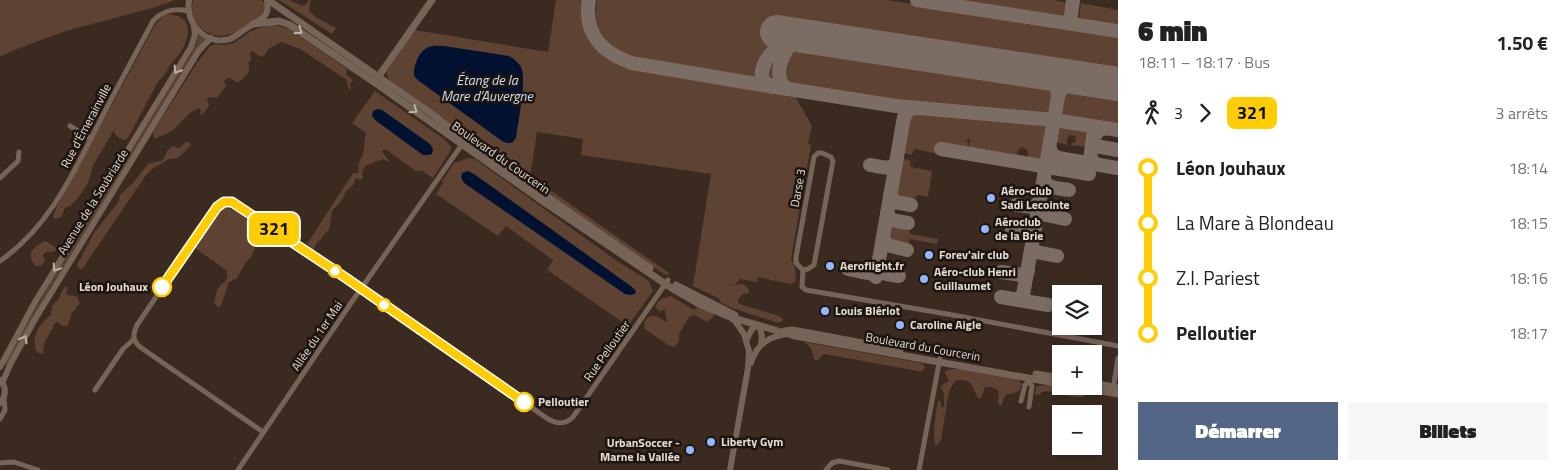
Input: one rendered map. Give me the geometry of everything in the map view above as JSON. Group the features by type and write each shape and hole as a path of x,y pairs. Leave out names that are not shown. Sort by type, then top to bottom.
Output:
{"main road":[{"name":"Boulevard du Courcerin","path":"268,0 463,143 666,282 734,314 733,317 785,333 792,330 809,333 1052,382"},
{"path":"376,79 432,0"},
{"name":"Boulevard du Courcerin","path":"253,24 274,21 286,24 376,79"},
{"name":"Boulevard du Courcerin","path":"1031,378 1052,378"},
{"path":"1102,387 1116,390"},
{"path":"1102,387 1116,390"}],"street":[{"path":"190,0 188,12 194,26 204,35 211,38 228,39 237,36 262,19 267,14 268,0"},
{"name":"Rue d'Émerainville","path":"0,261 24,242 41,223 61,195 153,22 165,11 188,12"},
{"name":"Avenue de la Soubriarde","path":"0,367 35,302 192,47 195,35 194,26"},
{"name":"Avenue de la Soubriarde","path":"1,382 34,320 146,136 200,48 211,38"},
{"path":"70,126 91,139"},
{"name":"Allée du 1er Mai","path":"238,470 262,432 463,143"},
{"path":"0,178 18,161 19,152"},
{"name":"Darse 3","path":"818,153 822,153 831,157 832,161 814,265 803,270 796,264 796,257 814,157 818,153"},
{"path":"262,432 140,347 134,339 133,333 137,325 217,207 227,201 240,206 361,289"},
{"path":"803,270 802,286 806,290 1118,346"},
{"name":"Rue Pelloutier","path":"361,289 548,419 561,423 569,420 576,412 666,282"},
{"path":"730,470 748,368 749,351 747,339 733,317"},
{"path":"747,339 752,329 759,325 762,336 760,345"},
{"path":"748,368 754,352 760,345 785,333"},
{"path":"95,390 123,349 134,339"},
{"path":"1116,390 1118,358"},
{"path":"919,470 940,360"},
{"path":"1021,401 1025,384 1031,378"},
{"path":"1029,406 1032,386 1031,378"},
{"path":"0,419 5,410 2,400 5,390 1,382"},
{"path":"826,470 832,463 839,461 888,470"},
{"path":"0,463 14,462 38,470"}],"shaded area":[{"path":"0,0 174,0 152,8 66,31 0,57"},
{"path":"193,0 262,0 266,5 263,17 233,33 223,36 208,33 197,23 193,16"},
{"path":"279,0 290,0 302,6 311,0 309,10 312,14 336,28 332,34"},
{"path":"556,0 582,0 583,23 593,45 599,52 619,66 793,93 812,126 808,143 811,145 791,259 796,271 796,277 794,283 790,284 758,277 757,282 740,279 734,286 742,284 749,290 749,293 743,294 740,297 738,303 779,316 783,319 782,321 778,323 732,308 720,302 720,299 693,286 711,174 581,155 583,139 537,132 530,176 669,273 667,275 483,151 389,80 386,72 415,30 548,52"},
{"path":"597,0 887,0 1118,35 1118,77 778,25 774,46 761,64 758,82 626,54 605,42 599,34 595,15"},
{"path":"959,0 1054,0 1067,3 1065,16"},
{"path":"1081,3 1118,10 1118,24 1079,18"},
{"path":"167,14 175,15 185,22 188,32 185,45 159,80 129,136 125,140 119,138 114,133 115,128 93,166 88,183 78,198 65,208 61,217 55,219 53,217 57,206 155,25"},
{"path":"272,24 289,29 347,69 346,75 353,82 350,83 351,89 348,87 347,80 300,49 281,42 268,49 265,55 261,57 252,51 246,76 239,82 227,78 224,81 226,86 217,98 209,97 207,100 209,106 202,115 200,115 201,110 199,108 190,113 172,131 154,139 153,132 210,46 234,43 251,31"},
{"path":"198,36 205,39 50,288 6,366 4,364 48,287 196,45"},
{"path":"805,44 1042,81 1051,89 1054,105 1048,114 1042,116 916,106 791,87 783,79 786,55 794,47"},
{"path":"782,47 776,76 773,81 769,81 765,75 768,63"},
{"path":"1075,86 1118,92 1118,127 1069,120 1062,116 1059,106 1061,98"},
{"path":"375,91 444,139 451,147 451,150 433,178 421,170 416,171 384,149 382,152 389,160 388,162 383,159 365,166 362,172 363,179 356,178 353,185 346,191 342,200 332,211 329,229 317,242 314,250 307,244 353,173 359,173 366,133 352,123"},
{"path":"914,111 1008,119 1043,125 1047,132 1042,164 1023,161 1027,158 1028,152 1023,147 1017,152 1020,161 986,155 987,147 985,154 968,151 971,141 969,138 966,141 968,143 967,151 940,147 940,150 955,152 954,157 914,149 912,155 903,153 908,116"},
{"path":"1060,127 1084,129 1089,137 1088,147 1071,145 1075,143 1076,136 1069,135 1066,143 1070,145 1054,142 1057,130"},
{"path":"186,142 191,145 178,158 169,159 146,175 82,269 79,269 77,265 94,233 119,201 120,195 133,183 148,164 163,160 167,151 173,146 179,148"},
{"path":"468,158 475,159 617,261 649,281 653,291 628,326 547,270 553,260 506,226 498,236 436,194 454,163"},
{"path":"902,159 910,160 911,167 932,171 928,197 917,195 916,198 913,197 912,201 894,198"},
{"path":"225,208 239,213 254,225 269,230 271,238 255,247 251,257 237,278 228,283 221,306 218,307 214,303 216,293 227,278 227,271 195,248 220,211"},
{"path":"890,224 907,227 910,234 938,239 937,244 909,239 906,247 889,245 887,242"},
{"path":"46,241 55,247 56,250 54,252 46,252 43,255 45,262 40,266 35,265 31,257 32,250"},
{"path":"66,286 68,287 67,295 76,296 80,303 71,314 67,326 62,326 58,322 54,324 45,341 44,353 42,354 37,352 35,337 39,327 51,315 52,306"},
{"path":"671,296 694,310 699,306 714,314 707,322 695,315 689,317 679,334 679,341 675,347 668,345 645,329 644,323 646,319 654,316 661,318 667,323 665,310 659,311 655,306 661,299"},
{"path":"804,342 921,363 925,368 922,371 918,371 824,354 817,361 814,359 811,348"},
{"path":"953,369 1017,379 1022,384 1019,391 1006,394 1001,406 998,403 999,391 991,387 985,387 981,398 978,398 971,384 965,380 955,381 949,391 941,440 935,445 934,434 938,401 940,401 942,408 944,406 943,393 940,387 949,380 945,373 947,370"},
{"path":"1036,386 1052,386 1052,392 1047,391 1039,395 1035,394"},
{"path":"1064,395 1084,395 1084,397"}],"water":[{"name":"Étang de la Mare d’Auvergne","path":"431,46 444,46 509,56 520,65 523,73 523,91 516,138 512,143 502,141 414,76 414,68 421,52"},
{"path":"378,109 430,144 433,149 432,154 423,155 375,120 372,116 373,111"},
{"path":"468,171 632,287 636,291 635,294 625,294 464,183 461,177 462,173"}],"taxiway":[{"path":"589,0 589,22 597,40 612,54 632,63 896,106 1054,120 1118,130"},
{"path":"917,0 1118,31"},
{"path":"1070,23 1073,0"},
{"path":"772,87 762,79 763,66 787,34"},
{"path":"788,89 780,78 779,70 788,48 793,42 801,38 819,39"},
{"path":"1017,300 1023,295 1058,97 1058,92 1052,80 1035,72"},
{"path":"1058,97 1065,84 1073,80 1088,79"},
{"path":"876,277 904,117 908,110 915,108"},
{"path":"1096,164 1090,159 1093,138 1099,130 1107,128"},
{"path":"1093,135 1093,141 1096,146 1118,150"},
{"path":"1049,147 1052,154 1058,158 1118,168"},
{"path":"941,149 1089,174"},
{"path":"870,165 891,167 896,163"},
{"path":"1044,179 1047,185 1069,190"},
{"path":"890,195 895,202 911,205"},
{"path":"1016,205 1034,207 1040,202"},
{"path":"1039,207 1042,214 1065,219"},
{"path":"887,213 891,220 908,223"},
{"path":"1012,230 1028,232 1035,227"},
{"path":"883,239 887,245 907,250"},
{"path":"1031,251 1057,256"},
{"path":"878,266 883,273 899,276"},
{"path":"848,269 872,274 876,272 878,266"},
{"path":"1001,272 1022,275 1028,271"},
{"path":"1001,297 1048,305"}],"runway":[{"path":"777,32 1118,84"}],"bus line":[{"name":"321","path":"162,287 217,207 229,201 240,206 346,278 524,402"}],"place":[{"name":"Aéro-club Sadi Lecointe","path":"991,198"},
{"name":"Aéroclub de la Brie","path":"985,229"},
{"name":"Forev'air club","path":"929,255"},
{"name":"Aeroflight.fr","path":"830,266"},
{"name":"Aéro-club Henri Guillaumet","path":"924,279"},
{"name":"Léon Jouhaux","path":"162,287"},
{"name":"Louis Blériot","path":"825,311"},
{"name":"Caroline Aigle","path":"900,325"},
{"name":"Pelloutier","path":"524,402"},
{"name":"Liberty Gym","path":"711,442"},
{"name":"UrbanSoccer - Marne la Vallée","path":"690,450"}]}
